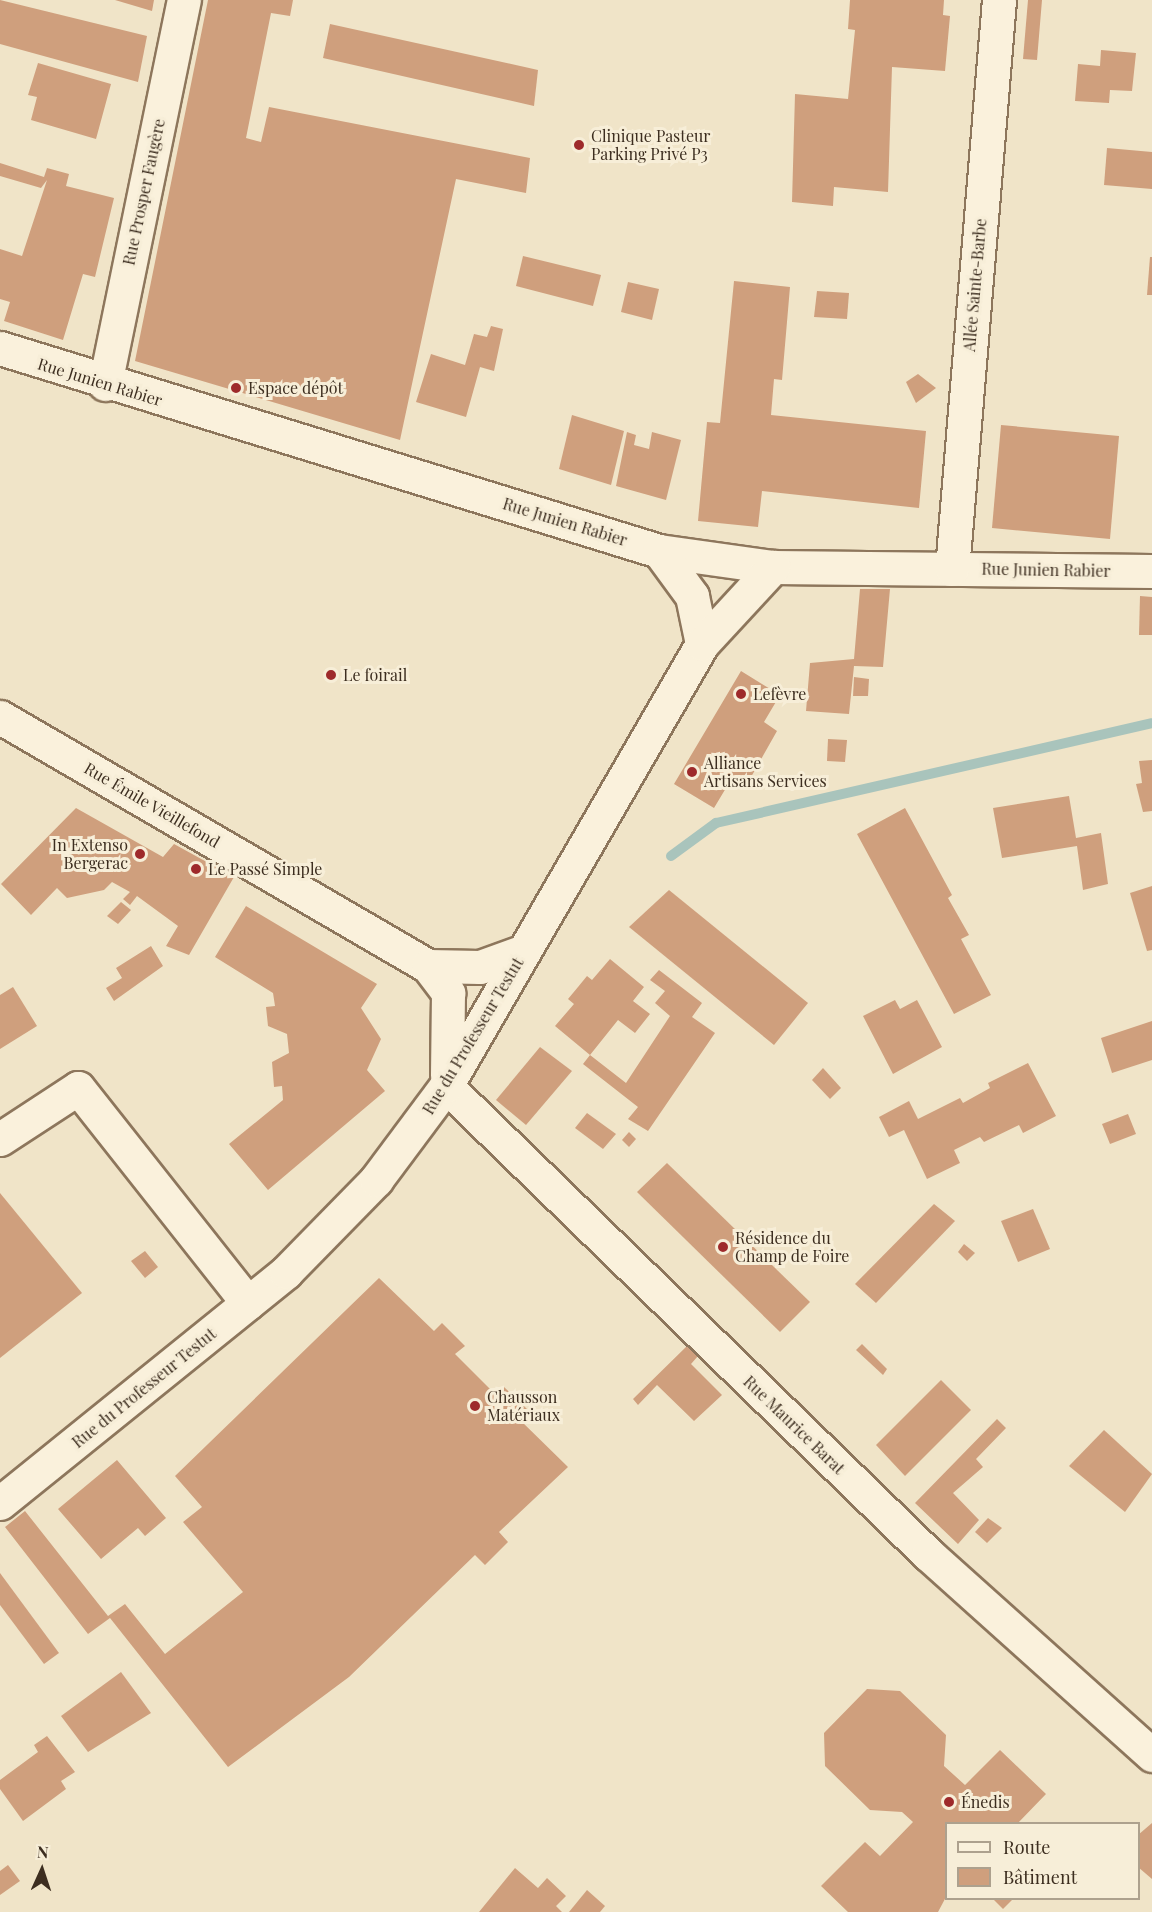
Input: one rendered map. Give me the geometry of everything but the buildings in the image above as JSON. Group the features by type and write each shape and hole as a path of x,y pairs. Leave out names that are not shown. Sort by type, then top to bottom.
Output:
{"street":[{"name":"Rue Prosper Faugère","path":"105,384 184,0"},
{"name":"Allée Sainte-Barbe","path":"952,569 999,0"},
{"name":"Rue Junien Rabier","path":"0,348 105,384 659,550 774,567 1152,572"},
{"path":"659,550 692,596 702,644"},
{"name":"Rue du Professeur Testut","path":"0,1503 248,1303 376,1180 446,1086 702,644 774,567"},
{"name":"Rue Émile Vieillefond","path":"0,717 428,966 448,993 452,1022 446,1086"},
{"name":"Rue Émile Vieillefond","path":"428,966 480,968 524,951"},
{"name":"Rue Maurice Barat","path":"446,1086 928,1554 1152,1755"},
{"path":"0,1139 78,1088 248,1303"}],"waterway":[{"path":"671,856 716,823 1152,723"}],"place":[{"name":"Clinique Pasteur Parking Privé P3","path":"579,145"},
{"name":"Espace dépôt","path":"236,388"},
{"name":"Le foirail","path":"331,675"},
{"name":"Lefèvre","path":"741,694"},
{"name":"Alliance Artisans Services","path":"692,772"},
{"name":"In Extenso Bergerac","path":"140,854"},
{"name":"Le Passé Simple","path":"196,869"},
{"name":"Résidence du Champ de Foire","path":"723,1247"},
{"name":"Chausson Matériaux","path":"475,1406"},
{"name":"Énedis","path":"949,1802"}]}
